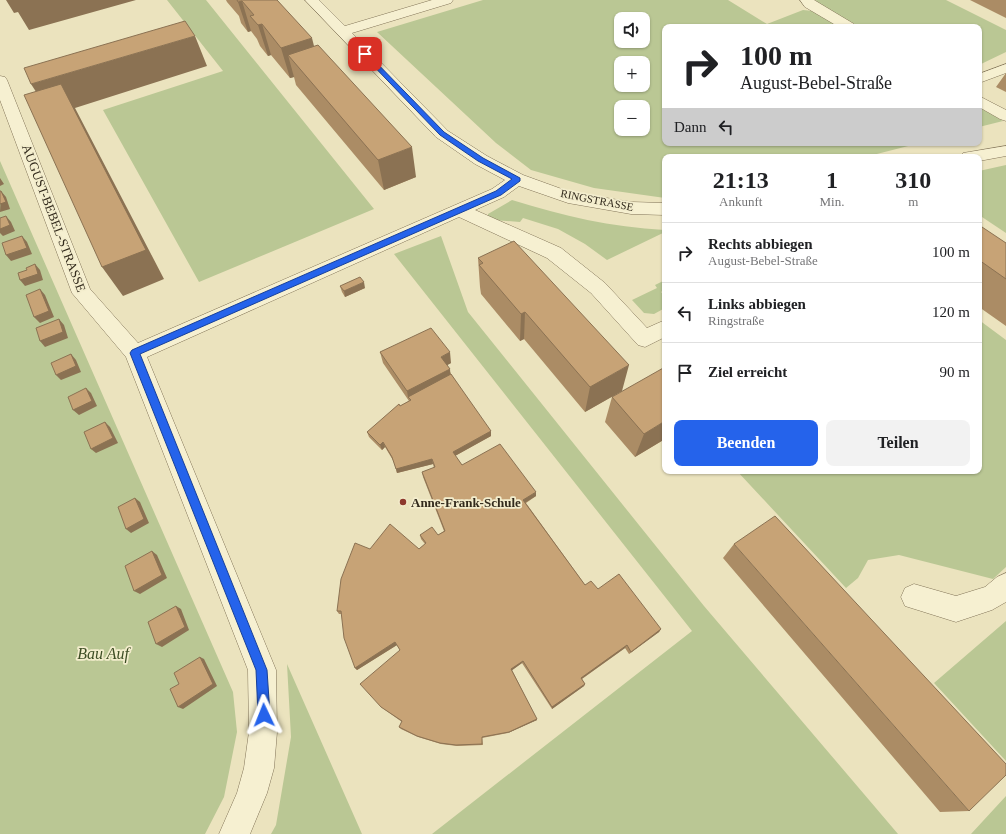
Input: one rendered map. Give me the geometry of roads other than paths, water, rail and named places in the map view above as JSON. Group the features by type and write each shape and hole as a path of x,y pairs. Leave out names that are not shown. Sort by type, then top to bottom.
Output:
{"street":[{"name":"RINGSTRASSE","path":"312,0 442,134 481,160 517,179 568,197 631,208 662,209"},
{"path":"343,31 446,0"},
{"path":"807,0 810,4 844,24"},
{"path":"982,78 1006,68"},
{"name":"AUGUST-BEBEL-STRASSE","path":"1,82 82,293 135,353 262,670 264,715 259,768 246,809 234,834"},
{"path":"982,103 1006,116"},
{"path":"982,155 1006,150"},
{"path":"135,353 498,193 517,179"},
{"path":"460,210 554,253 598,288 645,339 662,330"},
{"path":"914,597 956,608 992,598 1006,586"}],"place":[{"name":"Anne-Frank-Schule","path":"403,502"}],"park label":[{"name":"Bau Auf","path":"103,653"}]}
